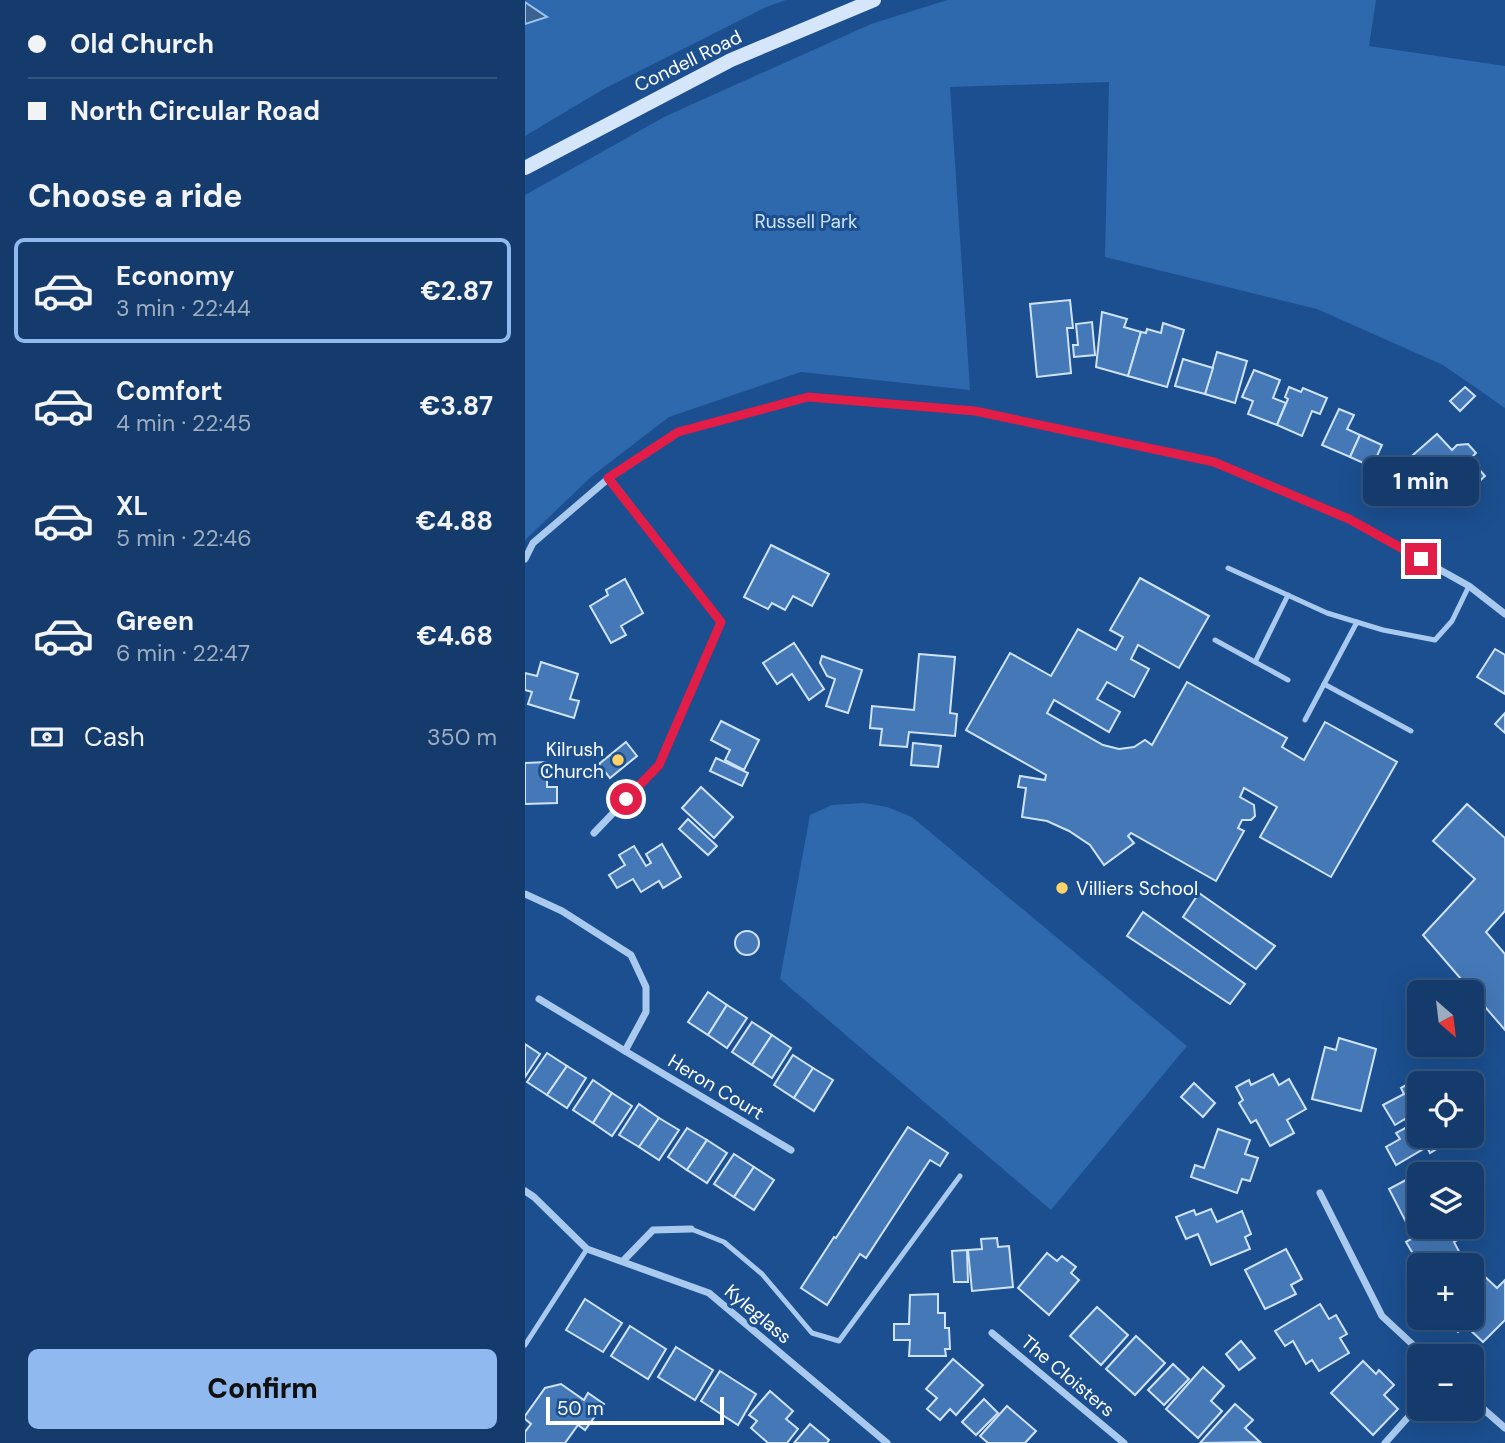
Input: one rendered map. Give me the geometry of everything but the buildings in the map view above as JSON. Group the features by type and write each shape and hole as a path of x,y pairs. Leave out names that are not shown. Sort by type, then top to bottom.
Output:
{"main road":[{"name":"Condell Road","path":"525,169 731,60 874,0"}],"street":[{"path":"525,559 533,543 608,478 678,432 808,397 975,411 1214,462 1349,519 1469,586 1505,614"},
{"path":"594,834 659,765 721,622 608,478"},
{"path":"525,894 562,911 631,955 646,988 646,1012 625,1051"},
{"name":"Heron Court","path":"539,999 791,1150"},
{"name":"Kyleglass","path":"525,1191 587,1250 709,1293 887,1443"},
{"path":"1320,1193 1383,1316 1412,1344"},
{"path":"623,1261 653,1230 691,1229"},
{"name":"The Cloisters","path":"992,1333 1124,1443"},
{"path":"1484,1409 1505,1427"},
{"path":"1385,1443 1407,1418"}],"lane":[{"path":"1228,568 1327,613 1383,630 1435,639 1453,621 1469,586"},
{"path":"1255,662 1288,595"},
{"path":"1305,720 1357,622"},
{"path":"1215,640 1288,680"},
{"path":"1324,684 1411,731"},
{"path":"691,1229 724,1242 762,1274 812,1333 839,1341 960,1176"},
{"path":"525,1345 587,1250"}],"green space":[{"path":"525,0 786,0 766,7 602,90 525,136 525,24 547,17"},
{"name":"Russell Park","path":"947,0 1376,0 1369,46 1505,66 1505,408 1443,365 1317,309 1105,257 1109,82 950,87 970,390 801,372 669,417 592,476 525,540 525,195 666,116 871,24"},
{"path":"864,803 887,807 912,817 1187,1046 1051,1210 780,979 810,815 832,805"}],"shaded area":[{"path":"525,2 547,17 525,24"}],"place":[{"name":"Kilrush Church","path":"618,760"},
{"name":"Villiers School","path":"1062,888"}],"route":[{"path":"626,799 659,765 721,622 608,478 678,432 808,397 975,411 1214,462 1349,519 1421,559"}]}
